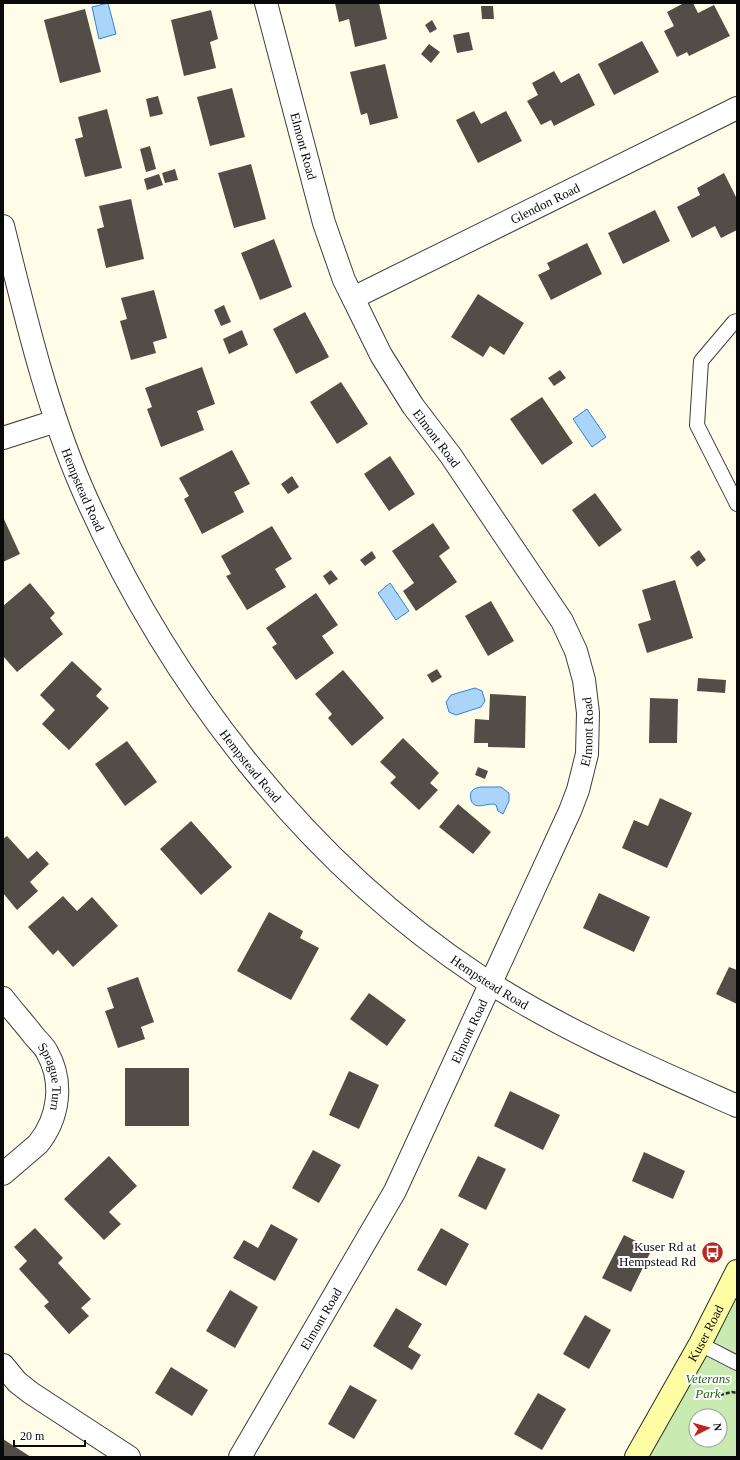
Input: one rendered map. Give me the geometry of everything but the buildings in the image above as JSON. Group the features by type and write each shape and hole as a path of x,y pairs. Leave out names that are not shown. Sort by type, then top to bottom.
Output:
{"street":[{"name":"Elmont Road","path":"240,1457 395,1191 570,811 578,790 587,754 588,713 584,680 576,651 562,621 451,456 413,406 381,355 344,280 324,223 266,3"},
{"name":"Glendon Road","path":"353,298 737,108"},
{"name":"Hempstead Road","path":"3,226 35,352 56,421 80,484 114,557 152,627 196,694 244,758 295,818 353,876 405,922 490,983 549,1019 611,1050 737,1106"},
{"path":"3,438 56,421"},
{"name":"Sprague Turn","path":"3,998 47,1052 55,1072 58,1095 54,1117 43,1138 3,1174"},
{"name":"Kuser Road","path":"636,1457 700,1344 737,1271"},
{"path":"3,1366 17,1382 31,1393 129,1457"}],"lane":[{"path":"737,321 734,322 701,361 697,425 737,504"},
{"path":"700,1344 737,1363"}],"path":[{"path":"720,1395 732,1392 737,1393"}],"green space":[{"name":"Veterans Park","path":"737,1295 737,1457 636,1457"}],"water":[{"path":"108,3 116,34 99,39 92,7"},
{"path":"587,409 606,437 592,447 573,419"},
{"path":"390,583 409,611 396,620 378,593"},
{"path":"475,688 482,691 485,701 481,707 456,715 449,712 446,702 451,695"},
{"path":"481,787 501,787 509,793 509,801 503,814 498,811 496,805 490,804 479,806 473,803 470,798 471,792"}],"place":[{"name":"Kuser Rd at Hempstead Rd","path":"712,1253"}]}
